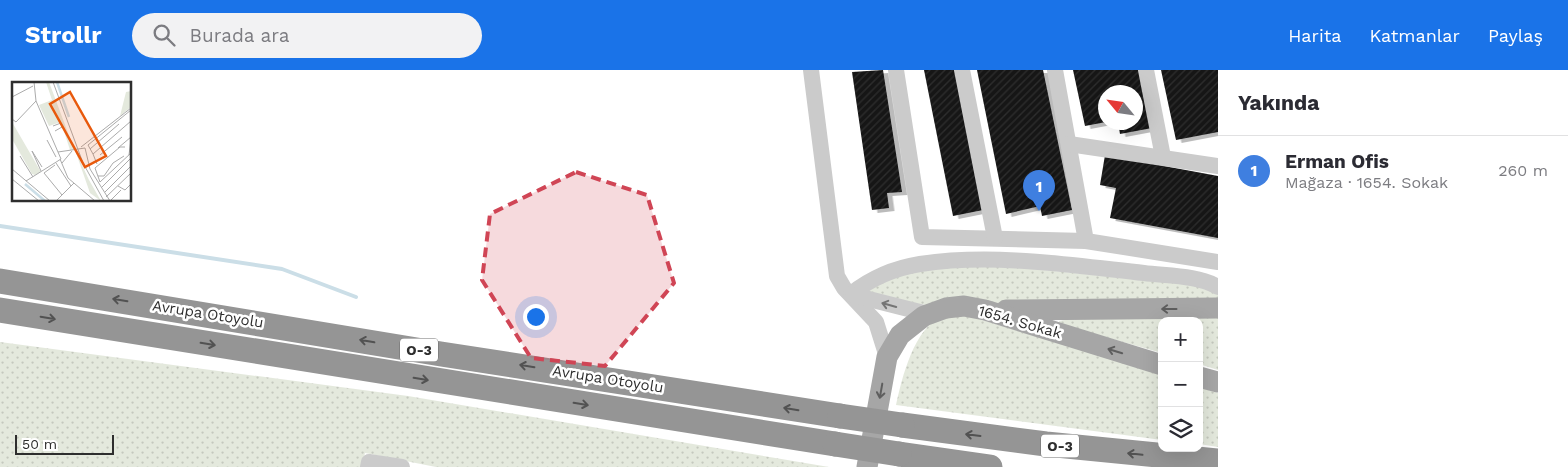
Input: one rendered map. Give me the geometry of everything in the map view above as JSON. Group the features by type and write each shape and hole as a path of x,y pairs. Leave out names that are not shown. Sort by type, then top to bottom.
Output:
{"highway":[{"name":"Avrupa Otoyolu","path":"0,281 441,354 840,416 1056,445 1218,461"},
{"name":"Avrupa Otoyolu","path":"0,310 835,444 990,467"}],"main road":[{"name":"1654. Sokak","path":"867,467 887,357 902,332 928,314 958,306 985,310 1158,364"},
{"path":"985,310 1218,308"},
{"path":"1203,378 1218,382"}],"street":[{"path":"811,70 836,270 840,282 876,322 887,357"},
{"path":"896,70 922,237 1086,241 1218,262"},
{"path":"962,70 995,238"},
{"path":"1055,70 1070,144 1086,241"},
{"path":"1146,70 1163,157"},
{"path":"1070,144 1218,166"},
{"path":"851,294 870,280 886,274 918,264 952,261 1048,262 1168,276 1205,282 1218,287"},
{"path":"851,294 928,314"},
{"path":"368,467 369,462 402,467"}],"highlighted area":[{"path":"576,172 647,195 674,283 605,366 531,358 482,280 490,214"}],"shaded area":[{"path":"953,261 1218,287 1218,308 946,308 851,294 870,280"},
{"path":"959,313 1158,373 1158,439 896,405 906,368 917,342 933,322 949,314"},
{"path":"1218,316 1218,370 1203,365 1203,317 1158,317 1158,352 1059,324 1059,321 1076,318"},
{"path":"0,342 408,396 829,467 436,467 365,453 362,467 0,467"},
{"path":"1203,388 1218,393 1218,447 1203,445"}],"building":[{"path":"883,70 902,192 887,193 889,208 872,210 852,72"},
{"path":"924,70 955,70 983,210 953,216"},
{"path":"977,70 1043,70 1072,210 1042,216 1040,206 1006,214"},
{"path":"1073,70 1139,70 1142,85 1098,85 1098,124 1085,126"},
{"path":"1161,70 1218,70 1218,132 1176,140"},
{"path":"1143,88 1152,128 1143,130"},
{"path":"1119,130 1141,130 1120,134"},
{"path":"1105,155 1218,176 1218,238 1110,218 1116,188 1100,185"}],"waterway":[{"path":"0,226 282,269 356,297"}],"place":[{"name":"Erman Ofis","path":"1039,211"}]}
